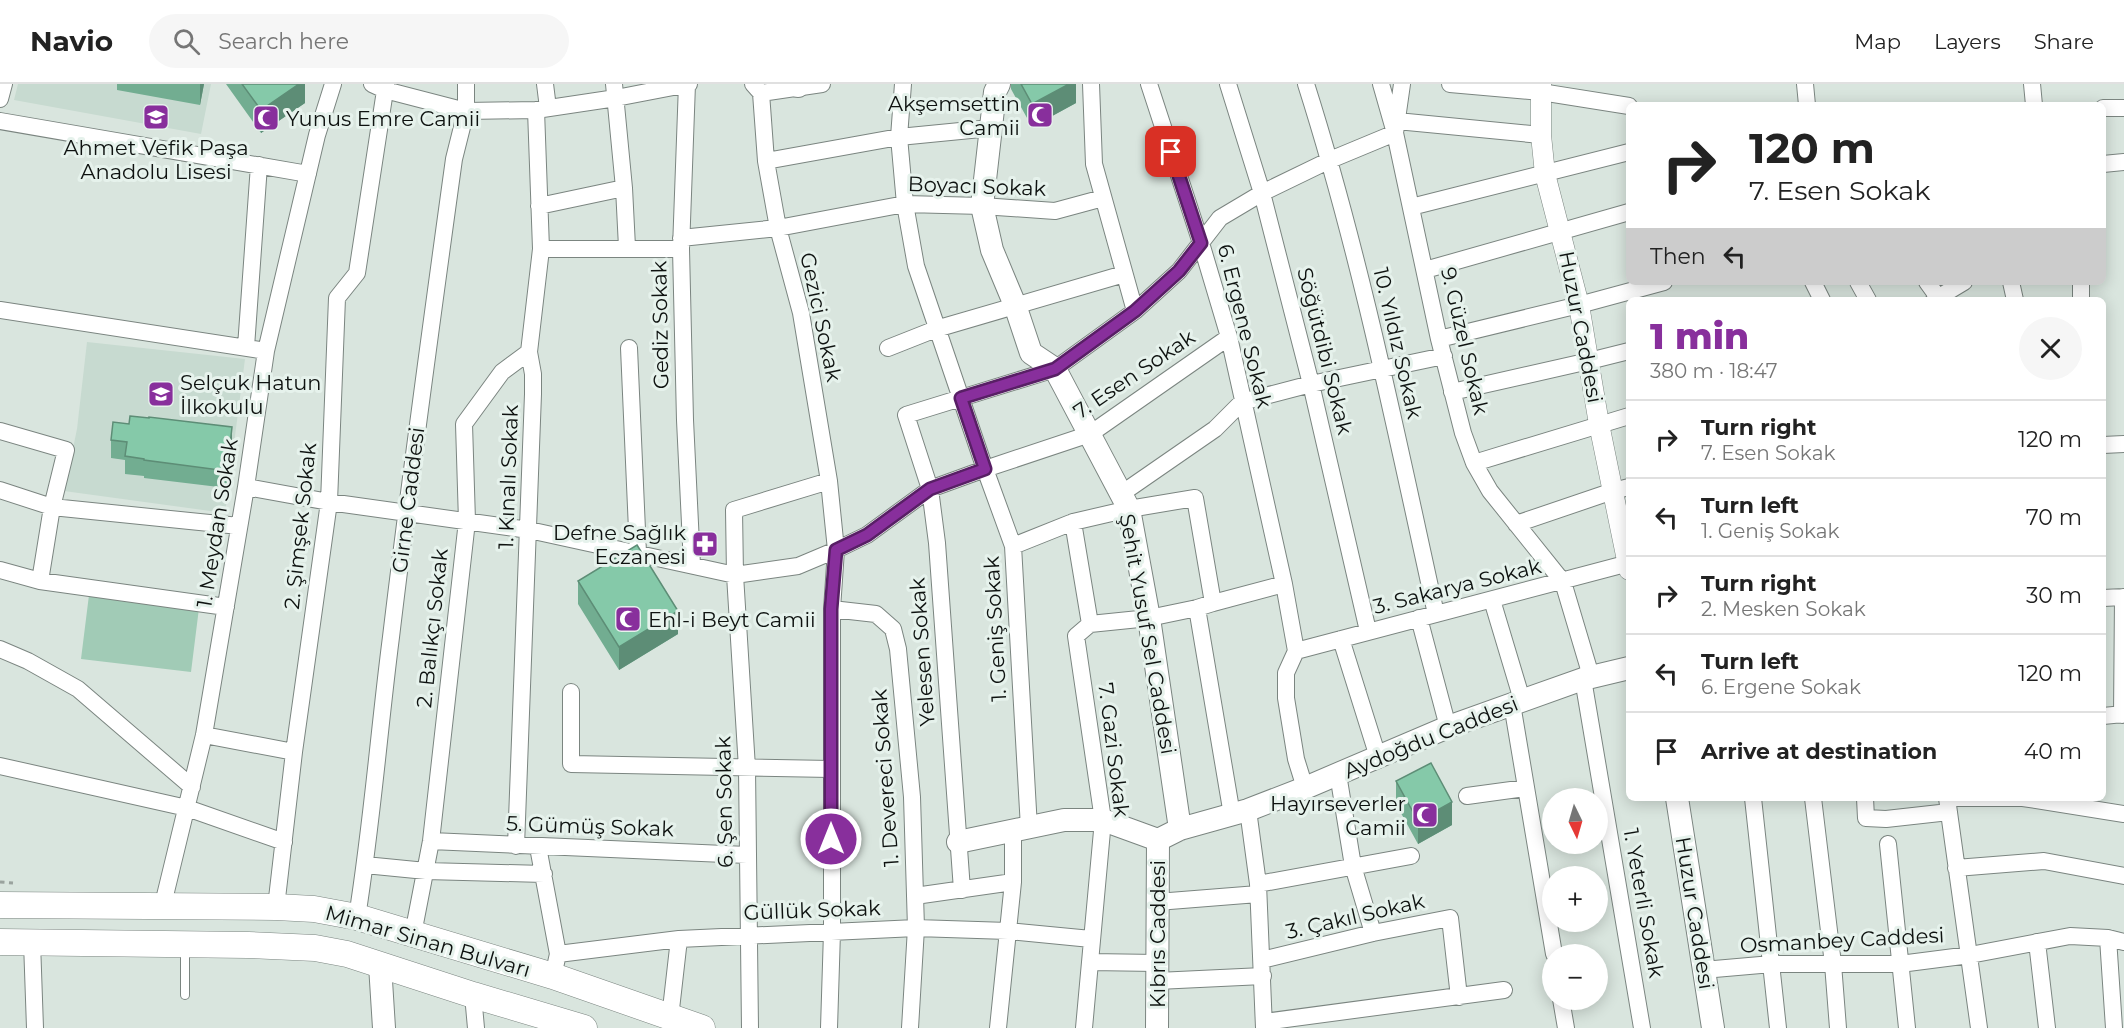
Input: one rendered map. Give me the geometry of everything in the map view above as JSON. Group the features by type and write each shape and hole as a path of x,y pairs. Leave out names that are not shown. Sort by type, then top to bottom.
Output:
{"main road":[{"name":"Şehit Yusuf Sel Caddesi","path":"999,84 995,92 982,206 992,250 1015,305 1031,353 1055,369 1125,501 1149,618 1180,829"},
{"name":"Aydoğdu Caddesi","path":"1158,840 1180,829 1240,812 1305,788 1448,727 1587,677 1626,669"},
{"name":"Huzur Caddesi","path":"1677,801 1713,1028"},
{"path":"958,842 1065,819 1103,820 1158,840"},
{"name":"Kıbrıs Caddesi","path":"1157,1028 1158,840"},
{"name":"Mimar Sinan Bulvarı","path":"0,905 163,904 314,909 357,917 413,934 556,965 670,1018 702,1028"},
{"name":"Mimar Sinan Bulvarı","path":"0,942 315,948 347,954 560,1025 584,1028"},
{"path":"380,965 384,1028"}],"street":[{"path":"0,99 4,84"},
{"name":"1. Meydan Sokak","path":"163,904 204,735 246,487 266,351 317,135 333,84"},
{"name":"Girne Caddesi","path":"357,917 406,512 454,159 466,111 466,84"},
{"name":"1. Kınalı Sokak","path":"516,846 533,394 529,352 541,249 539,206 544,84"},
{"path":"381,86 466,111 542,109 615,91 688,84"},
{"name":"Gediz Sokak","path":"688,84 681,243 685,420 692,565"},
{"path":"757,89 822,84"},
{"name":"1. Geniş Sokak","path":"903,84 899,137 905,204 916,266 1013,546 1021,830 1013,882 998,1028"},
{"path":"1091,84 1094,165 1135,311"},
{"name":"6. Ergene Sokak","path":"1149,84 1229,337 1284,584 1296,651 1286,673 1286,698 1296,759 1305,788"},
{"name":"Söğütdibi Sokak","path":"1228,84 1262,193 1311,384 1368,632"},
{"name":"10. Yıldız Sokak","path":"1306,84 1330,160 1382,368 1436,614"},
{"name":"9. Güzel Sokak","path":"1381,84 1396,127 1411,207 1463,433 1474,463 1490,492 1563,582"},
{"path":"1396,127 1402,84"},
{"path":"1450,84 1541,88 1626,105"},
{"path":"1805,84 1807,102"},
{"path":"2032,84 2034,102"},
{"name":"2. Şimşek Sokak","path":"276,907 294,752 329,502 337,298 357,273 381,86"},
{"name":"Huzur Caddesi","path":"1541,88 1541,135 1545,174 1579,305 1599,424 1621,489 1626,536"},
{"name":"Gezici Sokak","path":"757,89 766,161 778,228 801,313 829,481 836,550 831,609 832,932 829,1028"},
{"path":"615,91 627,247"},
{"path":"2106,108 2124,108"},
{"path":"0,121 308,174"},
{"path":"961,398 1055,369 1135,311 1179,271 1220,218 1262,193 1396,127 1541,135"},
{"path":"766,161 899,137 991,128"},
{"path":"1411,207 1626,153"},
{"path":"2106,164 2124,162"},
{"path":"246,347 259,165"},
{"path":"539,206 624,188"},
{"name":"Boyacı Sokak","path":"541,249 681,243 778,228 905,204 1055,211 1103,198"},
{"path":"1425,270 1626,213"},
{"path":"888,348 936,329 1124,274"},
{"path":"1440,339 1654,285"},
{"path":"1940,297 1959,285"},
{"path":"0,310 266,351"},
{"name":"7. Esen Sokak","path":"735,576 798,566 867,535 930,489 1090,434 1229,337"},
{"path":"630,348 638,553"},
{"name":"2. Balıkçı Sokak","path":"413,934 431,841 467,521 464,424 502,372 529,352"},
{"path":"1452,392 1626,352"},
{"path":"1013,546 1125,501 1215,429 1242,402 1311,384 1444,356"},
{"name":"Yelesen Sokak","path":"961,398 906,415 930,489 937,543 962,890"},
{"path":"1474,463 1626,417"},
{"path":"0,431 66,450 51,507 40,581"},
{"path":"2106,444 2124,444"},
{"name":"6. Şen Sokak","path":"750,1028 747,768 735,576 734,510 829,481"},
{"path":"246,487 329,502 529,530 735,576"},
{"path":"1516,524 1621,489"},
{"path":"0,490 51,507 239,526"},
{"path":"1125,501 1195,498 1205,605 1240,812 1258,889 1264,1025 1504,990"},
{"path":"1073,522 1090,624 1149,618 1284,584"},
{"name":"3. Sakarya Sokak","path":"1296,651 1626,566"},
{"path":"0,570 40,581 226,607"},
{"name":"1. Yeterli Sokak","path":"1563,582 1587,677 1642,1028"},
{"path":"2106,598 2124,597 2123,715 2106,716"},
{"path":"1492,600 1517,702 1526,788 1552,944"},
{"name":"1. Devereci Sokak","path":"831,609 876,615 893,629 898,649 912,797 916,928 910,1028"},
{"path":"1419,618 1448,727"},
{"name":"7. Gazi Sokak","path":"1084,1028 1103,820 1076,636 1090,624"},
{"path":"1341,639 1378,757"},
{"path":"0,649 78,688 192,787"},
{"path":"571,692 571,764 831,769"},
{"path":"204,735 294,752"},
{"path":"0,766 187,808 284,842"},
{"path":"1338,774 1353,866 1373,933"},
{"path":"1467,796 1526,788"},
{"path":"1753,801 1778,1028"},
{"path":"1813,801 1833,964 1838,1028"},
{"path":"1865,801 1866,818 1886,819 1948,805 1991,801"},
{"path":"2064,801 2124,814"},
{"path":"1948,805 1979,1028"},
{"name":"5. Gümüş Sokak","path":"431,841 747,855"},
{"path":"1888,844 1907,1028"},
{"path":"538,847 544,874 556,965"},
{"path":"1157,902 1258,889 1353,866 1411,856"},
{"path":"1956,868 2044,861 2124,876"},
{"path":"365,865 426,871 544,874"},
{"path":"915,896 1013,882"},
{"name":"3. Çakıl Sokak","path":"1089,962 1157,972 1263,968 1373,933 1450,918 1459,997"},
{"name":"Güllük Sokak","path":"556,965 679,939 750,935 916,928 1008,931 1091,939"},
{"name":"Osmanbey Caddesi","path":"1703,970 1772,964 1900,964 1970,955 2070,936 2116,940"},
{"path":"670,1018 679,939"},
{"path":"2114,1028 2116,940"},
{"path":"32,942 35,1028"},
{"path":"2037,942 2047,1028"},
{"path":"473,995 476,1028"},
{"path":"1563,1010 1566,1028"}],"lane":[{"path":"184,944 185,994"}],"shaded area":[{"name":"Ahmet Vefik Paşa Anadolu Lisesi","path":"18,84 211,84 201,134 14,100"},
{"name":"Selçuk Hatun İlkokulu","path":"87,342 245,359 225,513 64,491 77,429"}],"green space":[{"path":"89,595 199,608 191,672 81,659"}],"building":[{"path":"242,84 299,84 261,110"},
{"path":"1021,84 1069,84 1032,104"},
{"path":"130,416 232,427 227,471 125,456 127,442 111,440 113,422 129,424"},
{"name":"Ehl-i Beyt Camii","path":"637,545 678,611 619,647 578,581"},
{"path":"1431,763 1452,802 1418,821 1396,781"}],"place":[{"name":"Akşemsettin Camii","path":"1040,115"},
{"name":"Ahmet Vefik Paşa Anadolu Lisesi","path":"156,117"},
{"name":"Yunus Emre Camii","path":"266,118"},
{"name":"Selçuk Hatun İlkokulu","path":"161,394"},
{"name":"Defne Sağlık Eczanesi","path":"705,544"},
{"name":"Ehl-i Beyt Camii","path":"628,619"},
{"name":"Hayırseverler Camii","path":"1425,815"}],"route":[{"path":"831,839 831,609 836,550 867,535 930,489 985,469 961,398 1055,369 1135,311 1179,271 1201,243 1171,152"}]}
